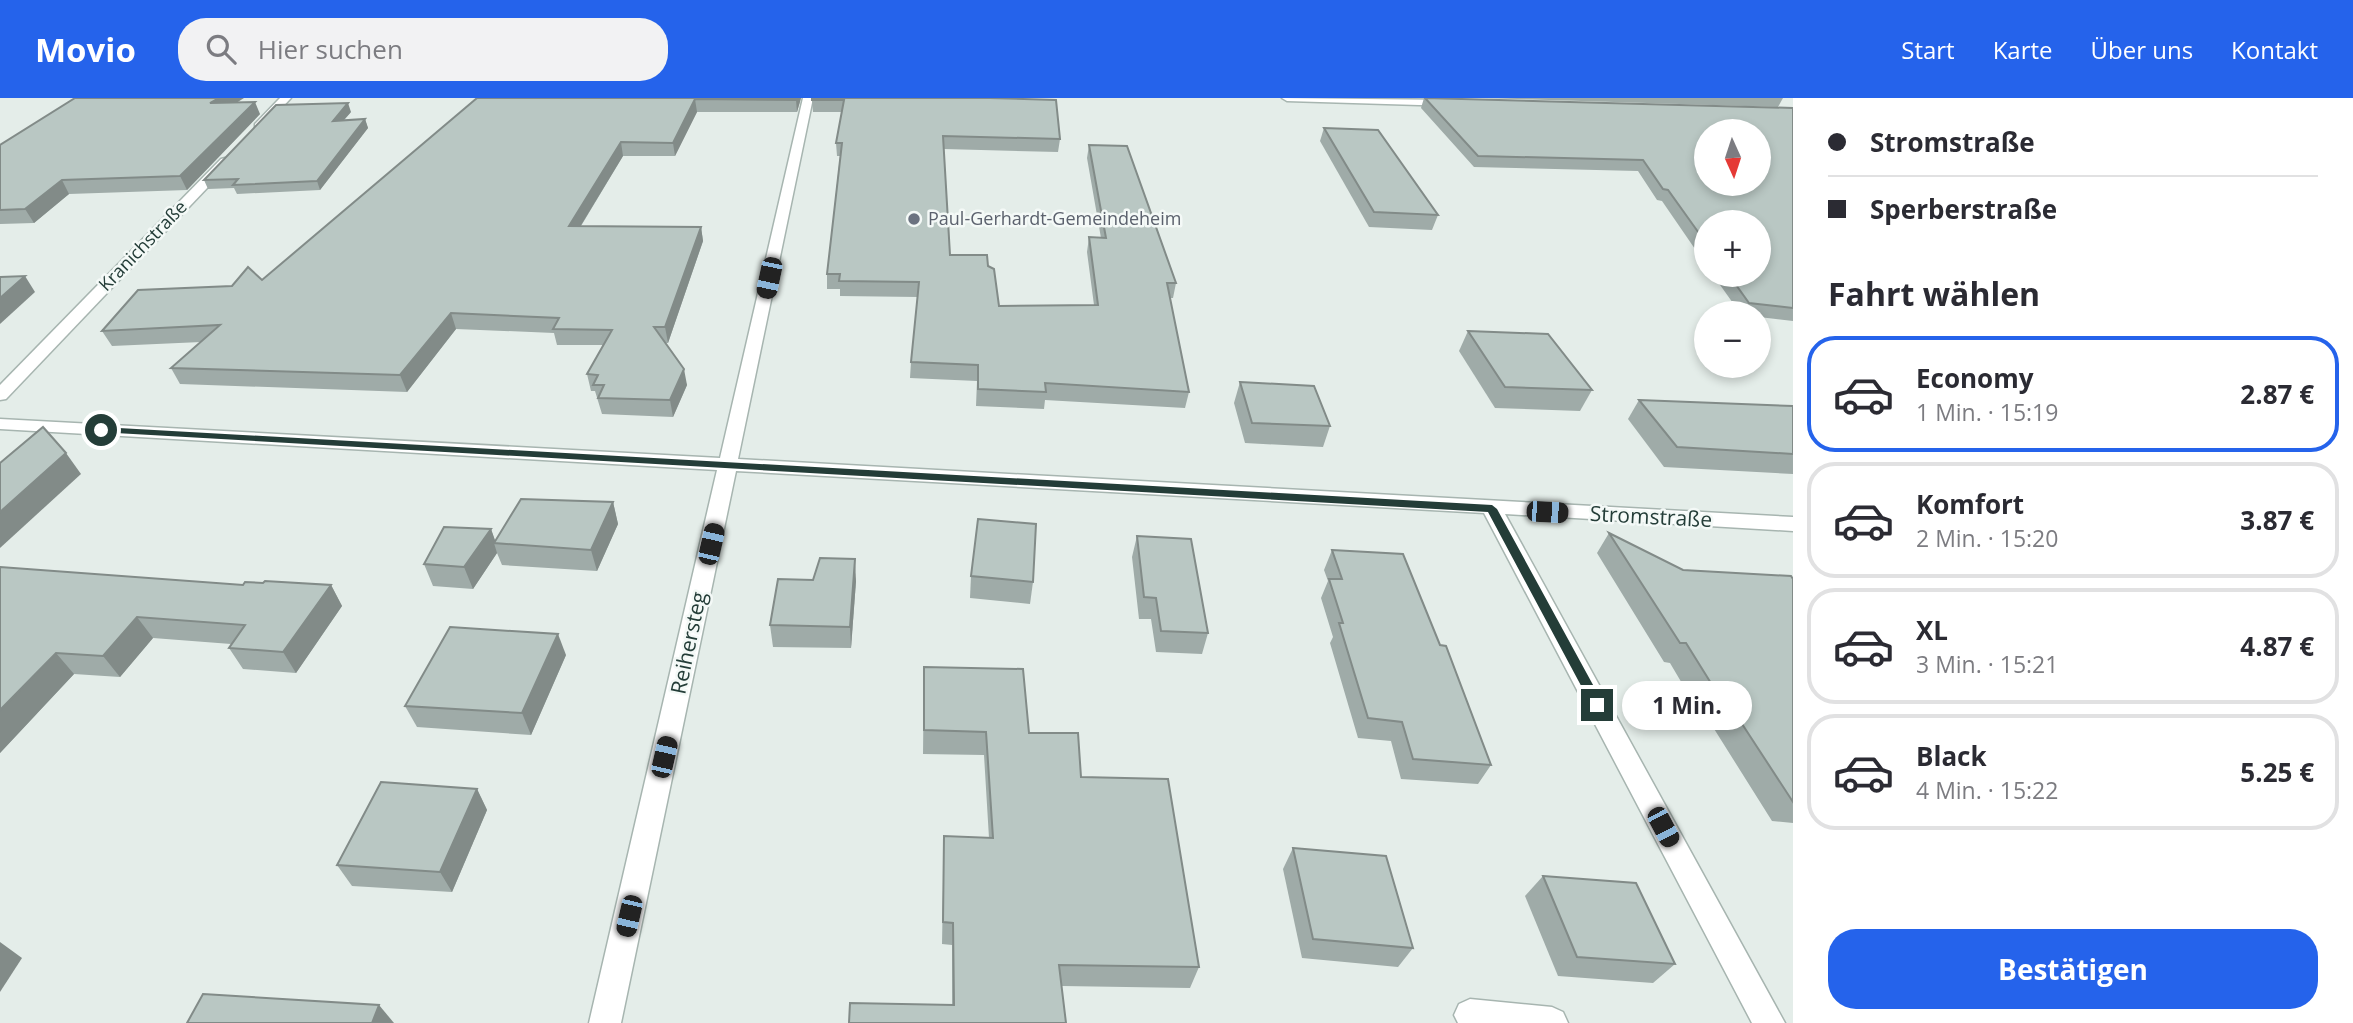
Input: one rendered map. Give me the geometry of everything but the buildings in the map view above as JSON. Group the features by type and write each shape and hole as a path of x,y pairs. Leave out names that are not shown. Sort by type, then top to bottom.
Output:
{"street":[{"name":"Kranichstraße","path":"0,395 286,98"},
{"name":"Reihersteg","path":"605,1023 808,98"},
{"path":"1287,98 1464,103"},
{"name":"Stromstraße","path":"0,424 1793,524"},
{"path":"1492,509 1769,1023"},
{"path":"1470,1015 1552,1023"}],"place":[{"name":"Paul-Gerhardt-Gemeindeheim","path":"914,219"}],"route":[{"path":"101,430 1492,509 1597,705"}]}
